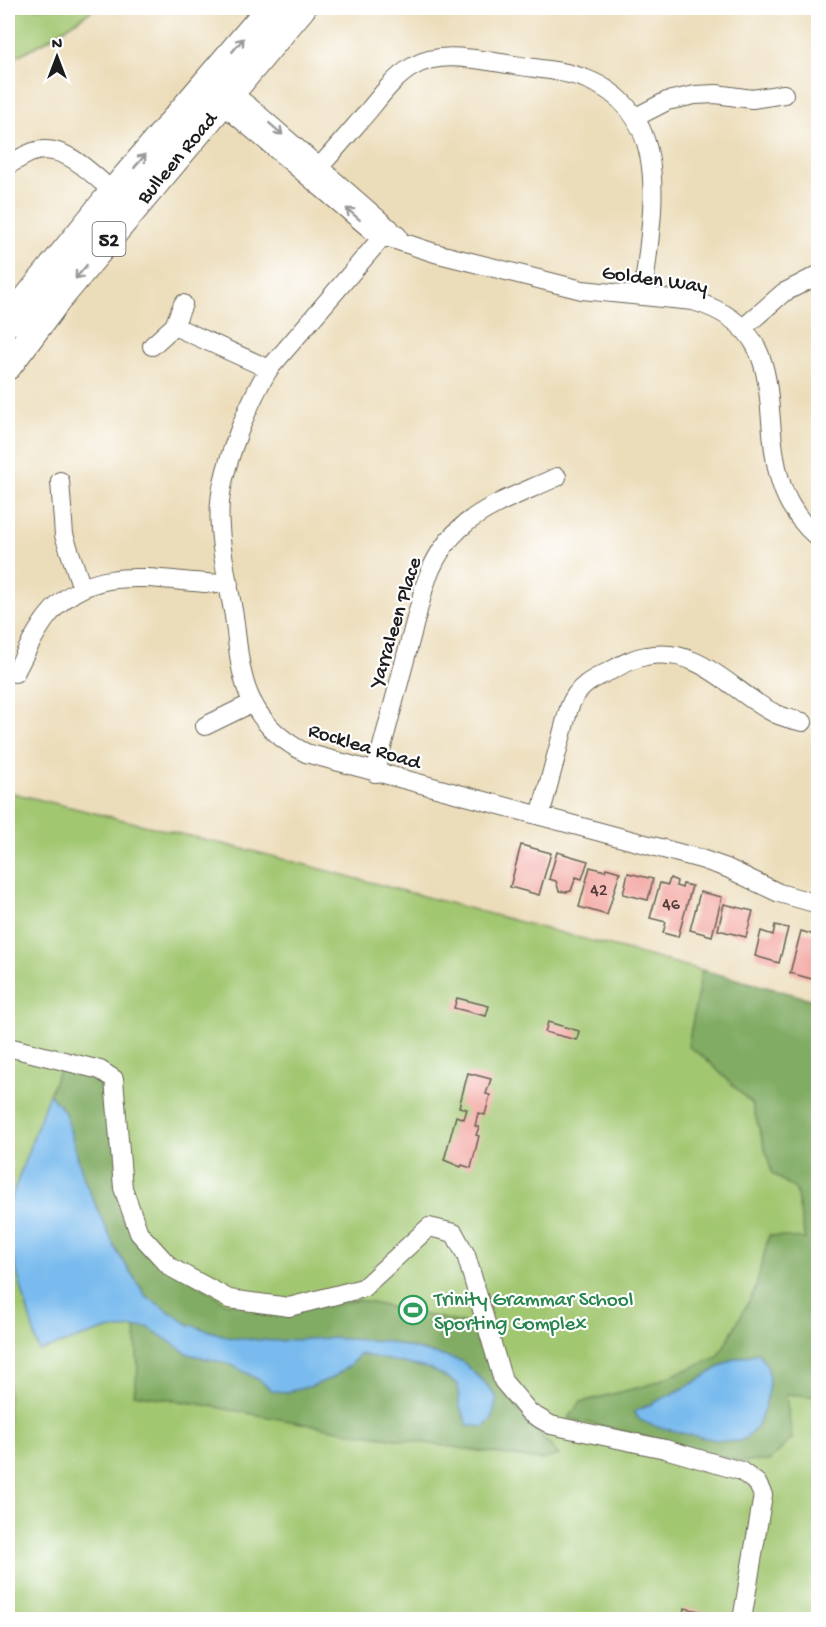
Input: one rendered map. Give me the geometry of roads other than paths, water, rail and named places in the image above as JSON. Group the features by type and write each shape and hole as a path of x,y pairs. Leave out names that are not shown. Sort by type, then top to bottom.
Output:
{"highway":[{"name":"Bulleen Road","path":"8,322 45,295 219,93 270,8"},
{"name":"Bulleen Road","path":"8,366 45,295 113,192 219,93 302,8"}],"street":[{"path":"315,172 402,74 420,62 440,57 460,57 560,72 584,78 611,92 636,117 648,145 652,171 652,195 643,296"},
{"name":"Golden Way","path":"219,93 250,107 370,229 386,232 435,253 582,290 693,301 707,305 732,319 758,349 766,371 776,459 782,486 796,514 819,538"},
{"path":"636,117 667,102 688,96 716,94 752,99 784,94"},
{"path":"8,165 34,152 56,152 72,158 113,192"},
{"name":"Rocklea Road","path":"386,232 269,369 255,393 246,416 222,491 220,524 243,672 252,703 268,726 294,747 320,758 714,863 779,893 819,904"},
{"path":"742,329 783,293 819,275"},
{"path":"152,346 174,326 183,304"},
{"path":"174,326 269,369"},
{"name":"Yarraleen Place","path":"375,773 424,588 434,561 446,542 464,523 477,514 557,477"},
{"path":"60,481 64,535 82,588"},
{"path":"15,673 39,628 49,615 59,604 82,588 99,581 129,577 196,584 229,584"},
{"path":"540,816 569,708 576,693 587,682 634,659 667,654 687,657 771,711 803,722"},
{"path":"205,726 252,703"},
{"path":"8,1047 100,1070 114,1079 123,1188 139,1233 170,1267 229,1299 289,1307 363,1288 429,1227 454,1233 466,1255 503,1381 530,1413 551,1425 665,1449 741,1471 757,1483 763,1495 742,1620"}],"water":[{"path":"49,1094 65,1113 84,1179 116,1250 146,1296 188,1324 232,1338 275,1341 327,1338 385,1341 462,1361 497,1398 492,1420 483,1427 468,1425 459,1405 458,1384 431,1369 360,1354 349,1366 332,1378 287,1392 273,1391 259,1380 230,1364 188,1354 148,1327 105,1330 39,1351 8,1240 8,1207"},
{"path":"759,1353 768,1369 767,1399 764,1411 753,1430 738,1441 718,1440 657,1426 639,1419 634,1412 688,1386 733,1359"}],"place":[{"name":"Trinity Grammar School Sporting Complex","path":"413,1310"}]}
